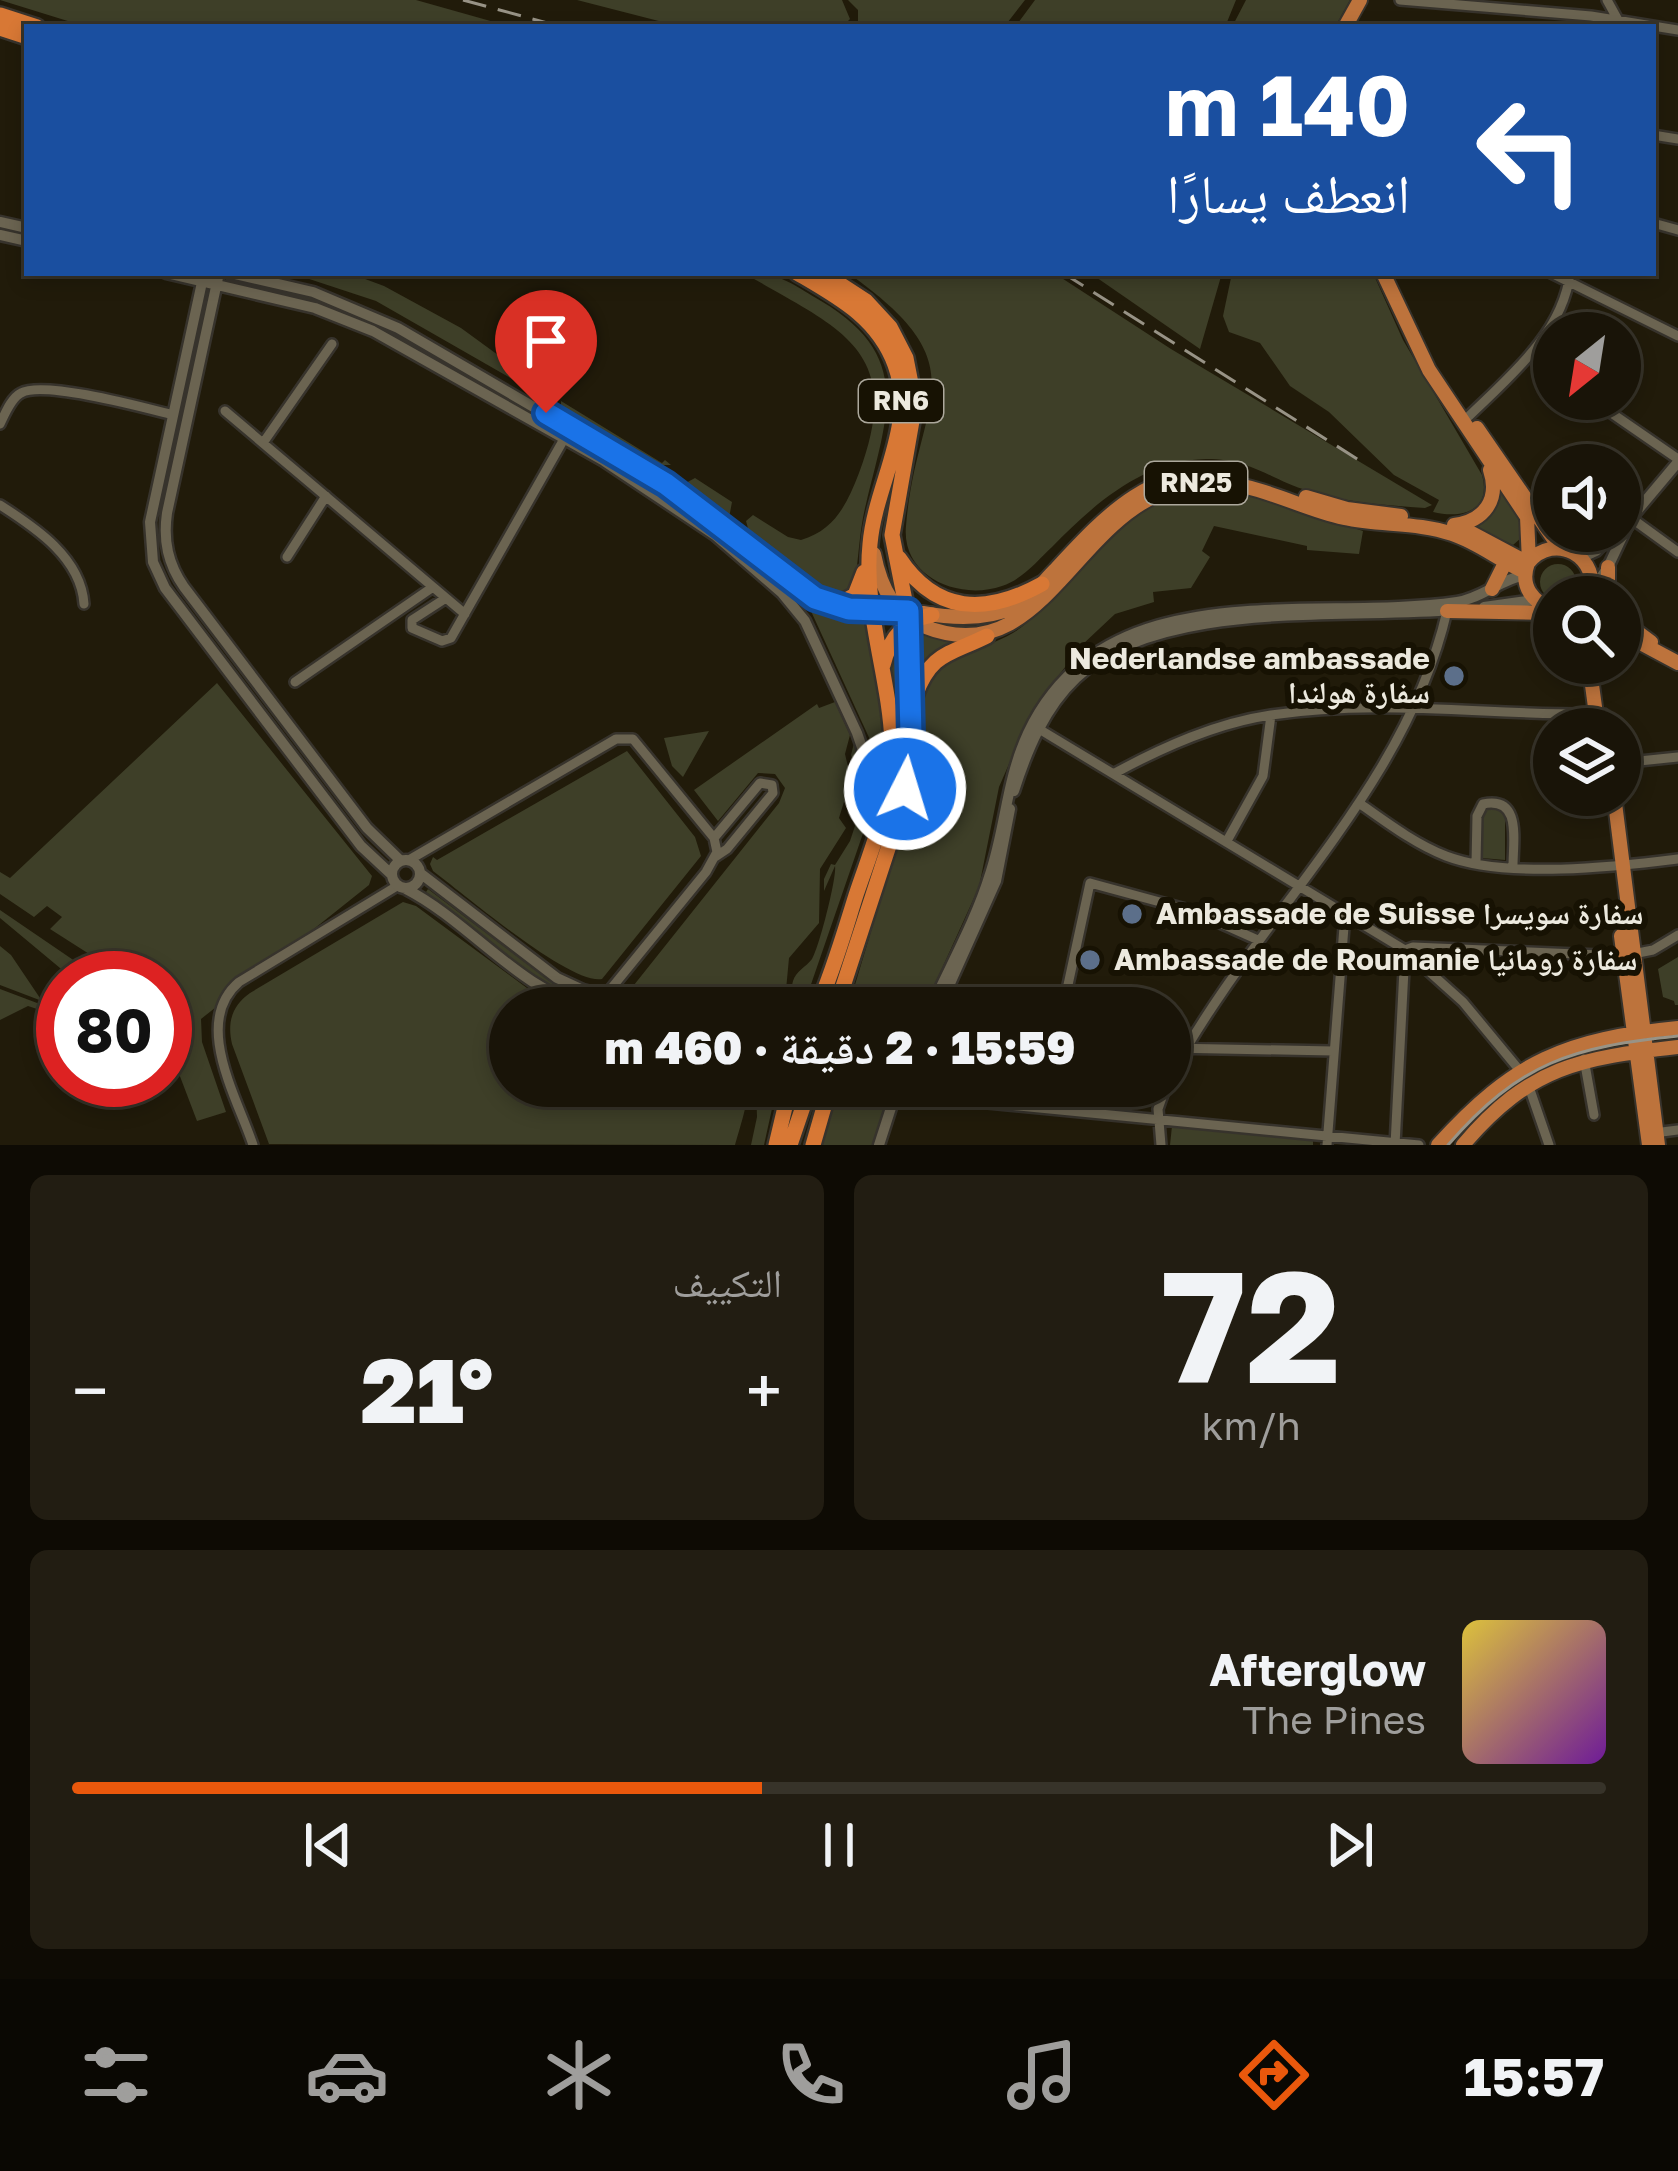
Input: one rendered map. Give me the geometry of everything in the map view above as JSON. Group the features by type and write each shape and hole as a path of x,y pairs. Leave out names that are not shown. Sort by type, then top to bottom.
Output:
{"highway":[{"name":"RN6","path":"802,276 837,296 873,326 890,352 900,381 899,427 872,525 873,611"},
{"name":"RN6","path":"828,276 866,301 890,327 910,369 914,416 896,500 893,548 905,614"},
{"path":"893,548 919,584 953,602 991,604 1042,584"},
{"path":"835,606 855,595 869,564"},
{"path":"824,987 882,817 892,756 873,611"},
{"path":"882,668 905,614"},
{"name":"RN25","path":"843,987 902,802 911,749 905,614 932,615"},
{"name":"RN25","path":"910,710 931,664 946,652 987,636"},
{"path":"776,1145 785,1107"},
{"path":"790,1145 803,1107"},
{"path":"813,1145 824,1107"}],"main road":[{"path":"1384,276 1420,354 1528,522 1527,568 1533,595"},
{"path":"1393,276 1428,350 1533,509"},
{"path":"1454,525 1475,520 1490,504 1494,483 1484,455"},
{"name":"RN25","path":"932,615 970,616 1020,604 1118,505 1155,484 1196,473 1240,475 1334,506 1454,525 1527,568"},
{"name":"RN25","path":"873,611 905,614 952,635 987,636 1034,608 1125,512 1186,485 1239,484 1347,519 1441,530 1505,563 1527,568"},
{"path":"872,525 878,571 905,614"},
{"path":"1527,568 1539,552"},
{"path":"1569,552 1581,558 1592,576"},
{"path":"1492,589 1505,563"},
{"path":"1604,576 1608,567"},
{"path":"1448,607 1533,611"},
{"path":"1641,636 1678,663"},
{"path":"1641,644 1658,650"},
{"path":"1612,816 1653,1139"},
{"path":"1438,1145 1461,1120 1561,1049 1678,1028"},
{"path":"1462,1145 1524,1078 1584,1059 1678,1047"}],"street":[{"path":"1400,0 1642,24"},
{"path":"1607,0 1618,20"},
{"path":"242,276 328,297 398,328 637,465 732,532 804,592 835,606 873,611"},
{"path":"543,987 398,883 361,846 165,588 153,562 152,509 203,277 354,322 679,508 749,563 794,607 814,636 878,784 882,817"},
{"path":"1553,312 1570,277 1678,336"},
{"path":"218,279 167,513 165,537 176,576 374,836 549,973 574,987"},
{"path":"263,443 332,344"},
{"path":"1469,416 1533,350"},
{"path":"0,424 15,398 29,390 64,392 173,415"},
{"path":"225,411 465,614"},
{"path":"1620,420 1678,461 1641,503"},
{"path":"446,598 412,620 412,628 446,642 564,439"},
{"path":"287,557 326,496"},
{"path":"0,505 68,561 78,577 84,604"},
{"path":"1641,534 1678,552"},
{"path":"150,539 165,537"},
{"path":"1581,558 1594,552"},
{"path":"1608,567 1613,552"},
{"path":"944,987 988,879 1007,789 1029,731 1057,687 1093,653 1135,632 1202,616 1448,607 1527,568"},
{"path":"295,682 433,586"},
{"path":"945,987 996,881 1014,791 1039,729 1084,670 1152,634 1221,622 1533,600"},
{"path":"1191,1040 1389,758 1415,707 1448,607"},
{"path":"222,665 236,656"},
{"path":"1115,773 1165,747 1271,715 1415,707 1533,717"},
{"path":"1228,839 1263,776 1271,715"},
{"path":"1039,729 1405,950 1463,1002 1524,1078 1549,1145"},
{"path":"398,883 405,860 622,737 637,743 714,838 716,857"},
{"path":"1641,761 1678,757"},
{"path":"615,987 716,857 773,794 772,785 760,783 714,838"},
{"path":"322,796 335,786"},
{"path":"1477,863 1478,812 1483,805 1498,802 1507,806 1513,818 1513,866"},
{"path":"1358,803 1436,851 1477,863 1618,866 1678,859"},
{"path":"254,1145 216,1035 222,1001 239,982 398,883 416,885 420,873"},
{"path":"1068,987 1090,883 1173,904 1258,940"},
{"path":"1327,1141 1345,914"},
{"path":"1405,950 1628,955 1653,950 1678,934"},
{"path":"1395,1143 1405,950"},
{"path":"1191,1048 1333,1051"},
{"path":"1584,1059 1594,1115"},
{"path":"883,1145 895,1107"},
{"path":"1047,1107 1327,1141 1419,1145"},
{"path":"1158,1107 1161,1145"},
{"path":"1653,1139 1678,1130"}],"green space":[{"path":"0,0 416,0 501,24 77,24"},
{"path":"577,0 842,0 850,19 845,24 670,24"},
{"path":"848,0 1025,0 1006,24 858,24 858,10"},
{"path":"1035,0 1236,0 1226,24 1017,24"},
{"path":"1246,0 1350,0 1337,24 1234,24"},
{"path":"300,276 357,276 384,286 461,328 550,393 547,399 376,301"},
{"path":"749,276 776,277 821,301 850,322 882,366 886,416 854,587 841,596 812,585 749,532 746,521 753,515 788,537 813,536 838,514 859,473 871,431 874,397 868,370 855,347 809,310"},
{"path":"852,276 1059,276 1432,505 1352,501 1309,491 1236,462 1183,461 1121,488 1010,583 985,590 951,587 923,571 907,544 912,482 932,388 929,361 916,335 890,306"},
{"path":"1094,276 1221,276 1200,349"},
{"path":"1231,276 1374,276 1403,340 1482,475 1479,504 1464,513 1433,512 1439,500 1394,475 1329,412 1290,386 1260,343 1229,332 1223,316"},
{"path":"226,278 314,298 383,326 659,485 754,556 784,586 630,470 382,329 330,307 226,282"},
{"path":"561,401 671,465 655,465 561,410"},
{"path":"695,478 732,502 729,518 682,485"},
{"path":"1500,485 1518,514 1521,538 1513,545 1472,526 1491,513"},
{"path":"1198,490 1238,491 1363,531 1359,554 1307,550 1307,546 1214,526 1202,551 1210,557 1191,588 1153,592 1154,602 1115,614 1082,645 1033,709 999,787 979,887 934,987 854,987 906,815 925,689 932,675 953,658 1023,626 1122,525"},
{"path":"1558,564 1574,575 1542,576 1545,569"},
{"path":"810,609 867,618 884,741 883,768"},
{"path":"917,627 965,640 930,656 914,688"},
{"path":"904,635 903,763 892,817 836,987 832,987 888,821 890,666"},
{"path":"217,683 372,876 369,885 201,1019 202,1042 226,1112 197,1121 192,1107 192,951 84,951 50,929 62,917 47,906 34,917 0,894 0,872 10,878"},
{"path":"835,702 850,735 845,754 851,779 839,818 846,828 820,869 819,923 789,958 786,987 632,987 779,803 785,788 775,774 758,773 718,821 694,790 817,704 819,708"},
{"path":"709,731 683,777 672,766 664,738"},
{"path":"854,743 870,788 871,812 853,809 862,791 851,755"},
{"path":"627,751 695,837 701,856 602,979 587,977 517,936 430,864 433,857 437,860"},
{"path":"1500,806 1505,813 1505,860 1482,858 1481,813 1486,807"},
{"path":"869,816 810,987 792,987 815,952 835,866 824,891 824,879 850,841 858,817"},
{"path":"428,889 562,987 529,972"},
{"path":"403,902 416,906 526,987 489,987 489,1107 746,1107 735,1145 269,1144 230,1029 235,1009 250,993"},
{"path":"0,910 60,951 40,951 0,918"},
{"path":"0,946 11,955 36,999 0,985"},
{"path":"1678,957 1675,1005 1663,997 1658,969"},
{"path":"0,989 36,1003 36,1009 28,1006 0,1020"},
{"path":"757,1107 772,1107 764,1145 751,1145"},
{"path":"833,1107 885,1107 874,1145 821,1145"},
{"path":"1172,1126 1313,1138 1313,1145 1170,1145"}],"tram line":[{"path":"1448,1145 1499,1094 1550,1064 1607,1046 1678,1036"}],"railway":[{"path":"463,0 551,24"},
{"path":"1068,276 1362,462"}],"place":[{"name":"Nederlandse ambassade سفارة هولندا","path":"1454,676"},
{"name":"Ambassade de Suisse سفارة سويسرا","path":"1132,914"},
{"name":"Ambassade de Roumanie سفارة رومانيا","path":"1090,960"}],"route":[{"path":"546,413 666,484 815,598 849,609 908,611 911,736 905,789"}]}
